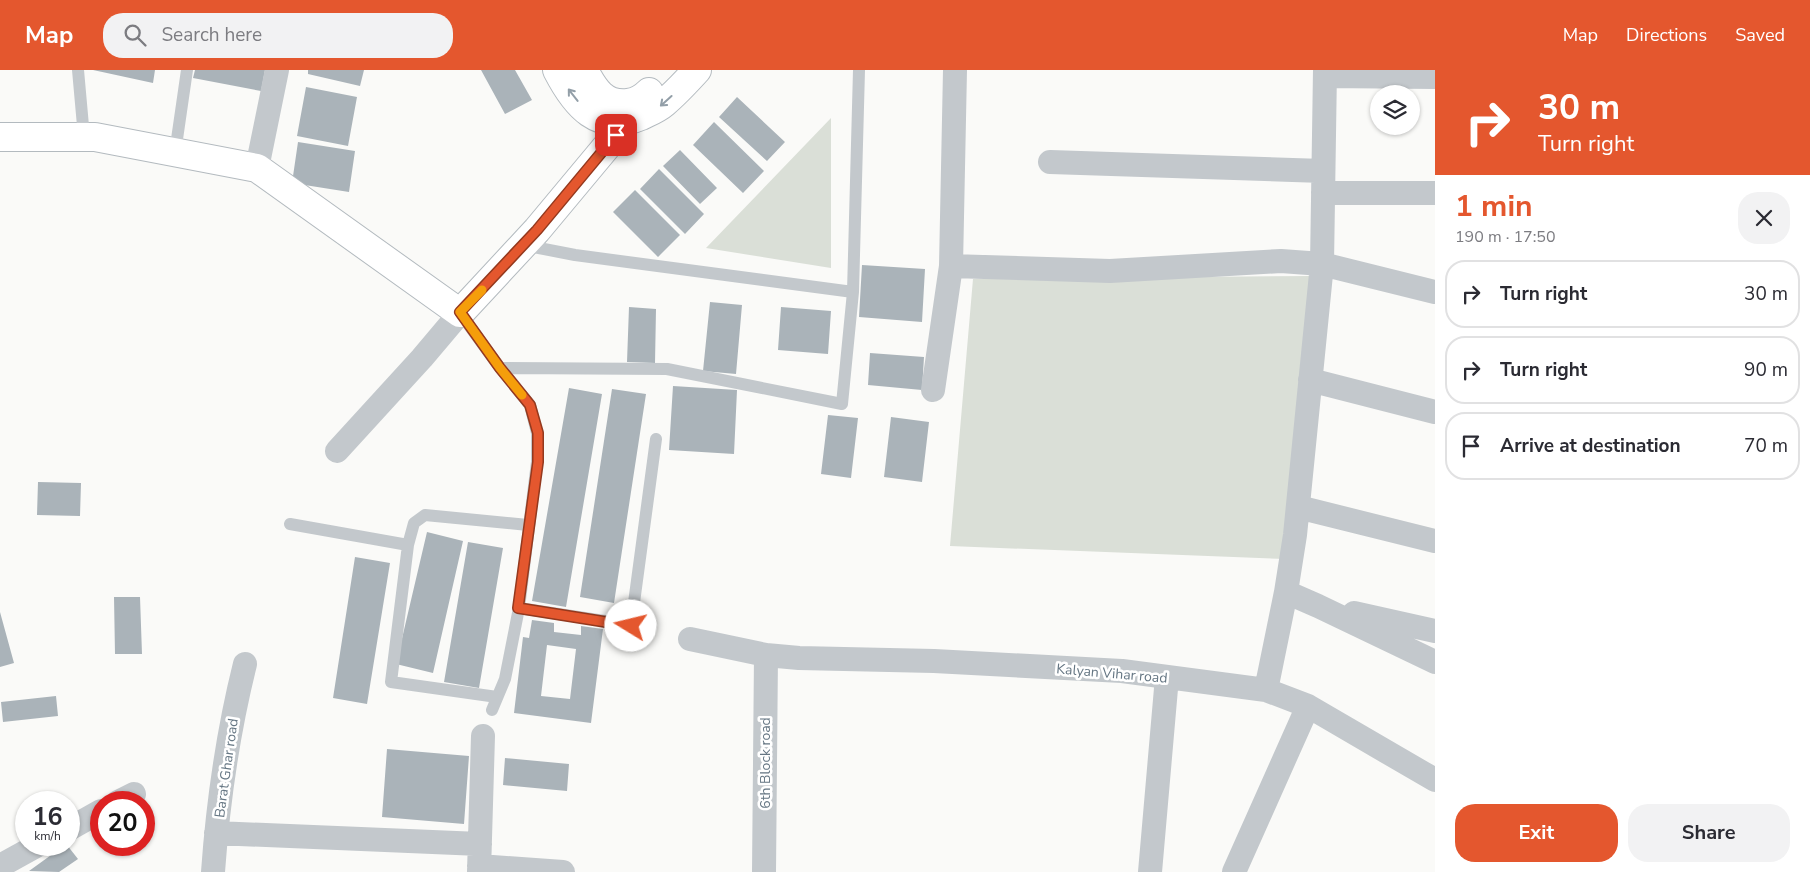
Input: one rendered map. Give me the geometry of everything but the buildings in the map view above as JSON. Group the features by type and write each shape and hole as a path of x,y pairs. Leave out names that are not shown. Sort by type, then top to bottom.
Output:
{"street":[{"path":"257,168 277,70"},
{"path":"557,70 572,96 586,111 608,122 624,113 654,110 664,103 698,70"},
{"path":"584,70 593,86 624,113"},
{"path":"337,451 422,358 460,312 523,245 624,113 672,70"},
{"path":"933,390 951,266 955,70"},
{"path":"1266,690 1286,592 1298,507 1322,264 1325,73 1435,77"},
{"path":"0,137 96,137 257,168 460,312"},
{"path":"1050,162 1323,182 1435,193"},
{"path":"951,266 1110,272 1281,261 1322,264 1435,292"},
{"path":"1310,380 1435,412"},
{"path":"1298,507 1435,541"},
{"path":"1286,592 1435,662"},
{"path":"1318,606 1435,630"},
{"name":"Kalyan Vihar road","path":"690,640 766,655 799,658 934,661 1122,671 1266,690 1308,706 1435,780"},
{"name":"6th Block road","path":"764,872 766,655"},
{"name":"Barat Ghar road","path":"213,872 216,833 230,728 245,664"},
{"path":"1150,872 1167,677"},
{"path":"1234,872 1308,706"},
{"path":"479,860 483,736"},
{"path":"216,833 479,860 563,872"},
{"path":"3,863 17,856"}],"lane":[{"path":"78,70 84,137"},
{"path":"175,152 187,70"},
{"path":"500,368 667,369 842,404 853,292 859,70"},
{"path":"523,245 575,255 853,292"},
{"path":"460,312 500,368 530,405 538,433 538,462 518,608 505,679 492,710"},
{"path":"518,608 631,626 656,439"},
{"path":"497,697 391,682 408,545 414,523 425,515 528,525"},
{"path":"290,524 408,545"}],"shaded area":[{"path":"831,118 831,268 706,248"},
{"path":"1312,276 1285,559 950,546 973,279"}],"slow traffic":[{"path":"482,290 460,312 522,395"}],"route":[{"path":"616,135 537,230 460,312 500,368 530,405 538,433 538,462 518,608 631,626"}]}
